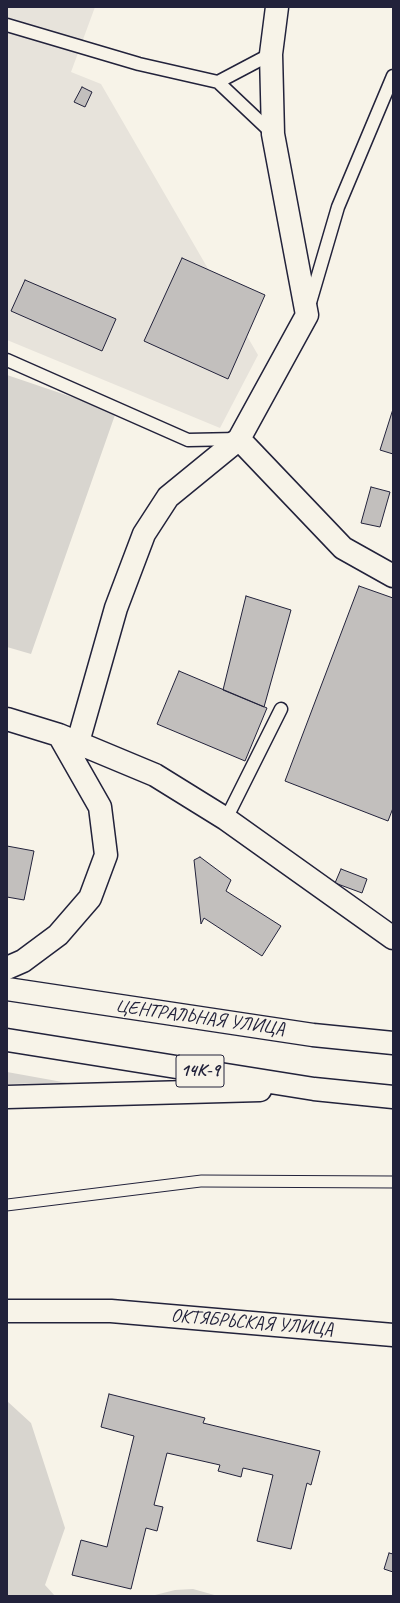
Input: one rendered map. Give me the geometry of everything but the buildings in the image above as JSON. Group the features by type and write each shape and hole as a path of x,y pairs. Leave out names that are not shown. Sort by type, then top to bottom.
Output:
{"main road":[{"path":"7,968 23,961 58,935 90,898 106,855 100,807 68,739 144,534 168,497 239,439 307,315 272,134 271,54 277,7"},
{"path":"239,439 343,548 393,576"},
{"path":"7,719 68,739 155,775 226,819 393,938"},
{"name":"ЦЕНТРАЛЬНАЯ УЛИЦА","path":"7,989 313,1035 393,1043"},
{"name":"14К-9","path":"7,1040 314,1089 393,1097"},
{"path":"7,1097 314,1089"},
{"name":"ОКТЯБРЬСКАЯ УЛИЦА","path":"7,1311 111,1312 393,1335"}],"lane":[{"path":"7,25 139,64 218,82 272,134"},
{"path":"218,82 271,54"},
{"path":"307,315 338,207 393,76"},
{"path":"7,360 188,440 239,439"},
{"path":"226,819 281,708"}],"shaded area":[{"path":"7,7 95,7 71,72 101,84 258,355 220,428 7,340"},
{"path":"7,375 116,412 31,654 7,647"},
{"path":"7,1072 68,1083 7,1084"},
{"path":"7,1401 31,1423 65,1528 45,1585 55,1596 7,1596"},
{"path":"193,1589 218,1596 151,1596 175,1590"}],"tram line":[{"path":"7,1199 201,1175 393,1176"},
{"path":"7,1211 201,1187 393,1188"}]}
